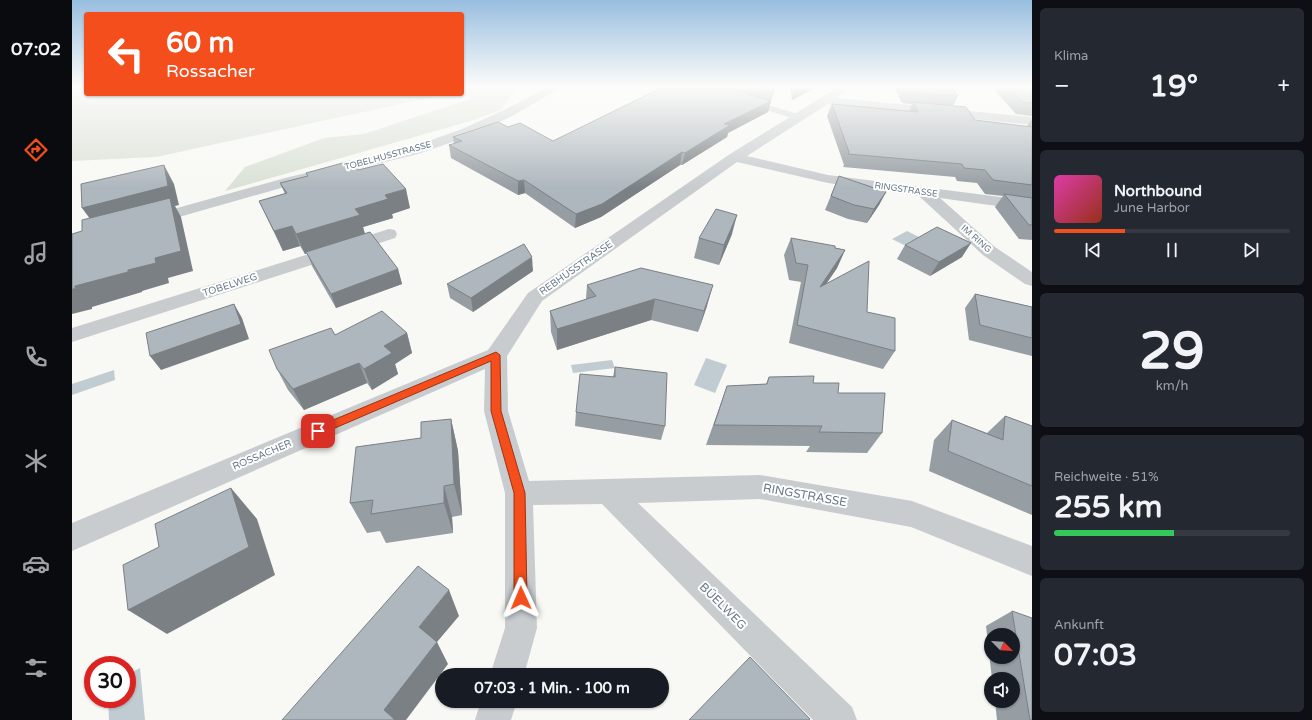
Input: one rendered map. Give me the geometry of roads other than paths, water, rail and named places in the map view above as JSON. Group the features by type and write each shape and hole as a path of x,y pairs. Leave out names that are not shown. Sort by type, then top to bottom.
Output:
{"street":[{"name":"TOBELHUSSTRASSE","path":"137,224 290,181 413,151 467,132 492,121"},
{"name":"REBHUSSTRASSE","path":"496,355 535,297 735,156 792,121"},
{"path":"1019,121 1032,122"},
{"name":"RINGSTRASSE","path":"735,156 828,179 1032,206"},
{"name":"IM RING","path":"924,192 989,251 1032,280"},
{"name":"TOBELWEG","path":"72,335 389,234"},
{"path":"496,355 496,411 519,493 521,628 509,668"},
{"name":"ROSSACHER","path":"72,537 496,355"},
{"name":"RINGSTRASSE","path":"519,493 608,492 760,486 912,514 1032,561"},
{"name":"BÜELWEG","path":"608,492 839,720"},
{"path":"493,720 497,708"}]}
